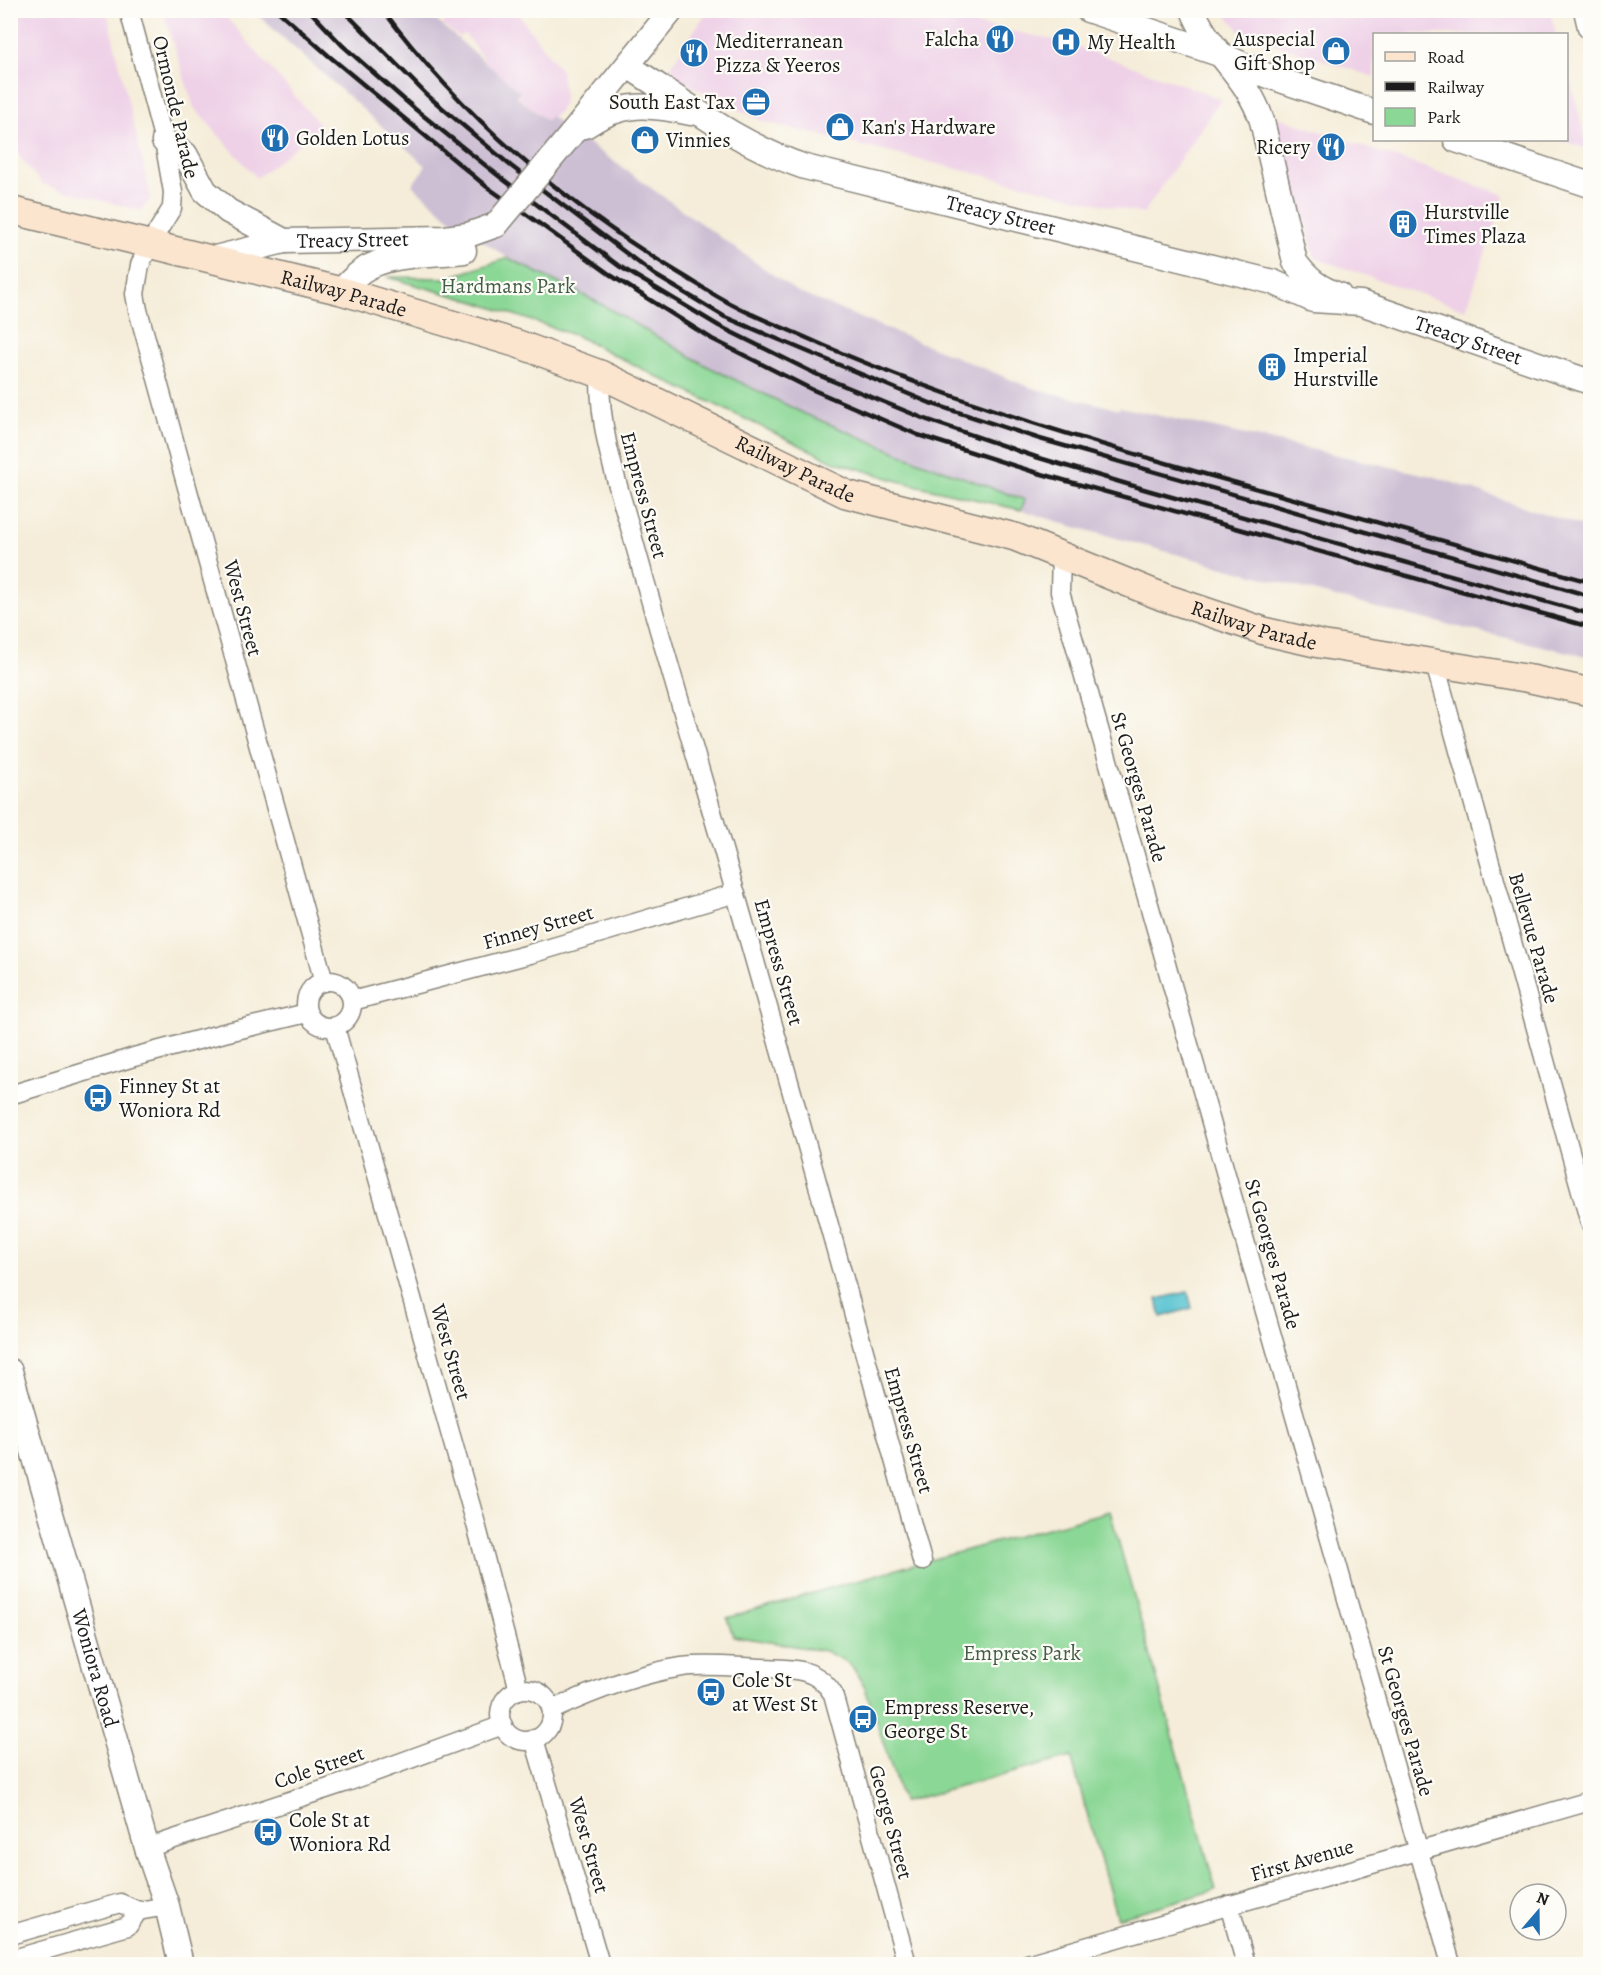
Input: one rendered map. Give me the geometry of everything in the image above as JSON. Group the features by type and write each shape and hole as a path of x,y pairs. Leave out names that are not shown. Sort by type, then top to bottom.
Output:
{"main road":[{"name":"Railway Parade","path":"10,210 341,291 518,344 600,374 846,494 1015,537 1163,597 1267,632 1320,644 1531,679 1590,692"}],"street":[{"name":"Ormonde Parade","path":"129,10 164,141 172,184 172,208 149,245"},
{"path":"628,66 672,10"},
{"path":"1088,10 1222,55 1263,74 1373,112"},
{"path":"1193,10 1203,32 1247,88 1259,112 1295,262 1304,275 1317,286 1361,303"},
{"path":"1586,10 1590,27"},
{"name":"Treacy Street","path":"341,291 362,270 393,258 464,250 476,245 487,236 628,66 679,98 699,115 762,150 805,167 1273,282 1313,300 1361,303 1590,382"},
{"path":"570,136 608,112 625,107 658,106 699,115"},
{"path":"164,141 185,154 205,191 228,211 284,242"},
{"path":"1459,141 1590,185"},
{"name":"Treacy Street","path":"211,260 284,242 445,238 468,235 496,225"},
{"name":"West Street","path":"149,245 140,265 135,294 143,331 324,982"},
{"name":"Empress Street","path":"600,374 600,410 609,454 641,571 736,892 922,1561"},
{"name":"St Georges Parade","path":"1061,554 1060,592 1420,1849 1451,1965"},
{"name":"Bellevue Parade","path":"1435,664 1590,1223"},
{"name":"Finney Street","path":"352,1001 530,954 736,892"},
{"path":"324,982 341,985 347,990 352,1001 349,1016 335,1027 319,1025 312,1021 308,1013 307,997 311,990 324,982"},
{"path":"10,1095 134,1057 308,1013"},
{"name":"West Street","path":"335,1027 470,1501 519,1690"},
{"name":"Woniora Road","path":"10,1371 147,1848 167,1906 181,1965"},
{"name":"George Street","path":"552,1710 602,1688 683,1667 801,1670 818,1677 828,1685 833,1694 907,1965"},
{"path":"528,1689 544,1695 552,1710 550,1725 541,1736 534,1739 519,1739 502,1725 501,1708 505,1700 519,1690 528,1689"},
{"name":"Cole Street","path":"147,1848 347,1782 502,1725"},
{"name":"West Street","path":"534,1739 600,1965"},
{"name":"First Avenue","path":"1027,1965 1590,1801"},
{"path":"10,1935 120,1903 138,1911 167,1906"},
{"path":"1229,1905 1246,1965"},
{"path":"10,1960 128,1926 138,1911"}],"shaded area":[{"path":"904,10 1066,42 1221,99 1143,214 764,122 675,78 671,66 705,15 713,11"},
{"path":"10,11 107,11 151,198 141,211 42,184 11,146"},
{"path":"163,11 221,11 321,126 257,178 194,108"},
{"path":"253,11 429,11 437,21 520,92 516,96 547,121 550,116 797,292 1032,388 1118,409 1120,407 1436,477 1590,529 1590,657 1380,609 1075,527 1021,510 1024,500 913,459 806,414 705,365 599,303 508,258 450,219 412,185 426,166"},
{"path":"438,11 516,11 561,71 563,104 549,122 526,104 485,61 465,34 459,37 443,24 445,21"},
{"path":"1223,11 1550,11 1556,33 1373,33 1373,77 1241,32"},
{"path":"1568,74 1588,149 1563,141 1568,141"},
{"name":"Hurstville Times Plaza","path":"1272,115 1505,195 1466,310 1315,258"}],"green space":[{"name":"Hardmans Park","path":"508,258 599,303 705,365 805,414 913,459 1025,500 1021,510 902,482 833,461 577,336 476,302 387,277 447,278"},
{"name":"Empress Park","path":"1110,1511 1216,1890 1117,1918 1071,1757 903,1802 865,1688 854,1669 847,1662 825,1651 733,1636 727,1618"}],"water":[{"path":"1188,1292 1192,1308 1161,1317 1157,1299"}],"railway":[{"path":"277,10 487,187 612,276 712,339 811,389 918,435 1031,471 1590,627"},
{"path":"309,10 342,45 415,109 500,177 619,266 719,326 818,375 925,419 1036,457 1590,614"},
{"path":"343,10 427,95 511,166 655,275 725,317 930,403 1040,439 1590,596"},
{"path":"383,10 447,86 518,156 596,218 637,247 711,293 748,312 849,356 998,412 1201,473 1590,582"}],"place":[{"name":"Falcha","path":"1000,39"},
{"name":"My Health","path":"1066,42"},
{"name":"Auspecial Gift Shop","path":"1336,51"},
{"name":"Mediterranean Pizza & Yeeros","path":"694,53"},
{"name":"South East Tax","path":"756,102"},
{"name":"Kan's Hardware","path":"840,127"},
{"name":"Golden Lotus","path":"275,138"},
{"name":"Vinnies","path":"645,140"},
{"name":"Ricery","path":"1331,147"},
{"name":"Hurstville Times Plaza","path":"1403,224"},
{"name":"Imperial Hurstville","path":"1272,367"},
{"name":"Finney St at Woniora Rd","path":"98,1098"},
{"name":"Cole St at West St","path":"711,1692"},
{"name":"Empress Reserve, George St","path":"863,1719"},
{"name":"Cole St at Woniora Rd","path":"268,1832"}]}
